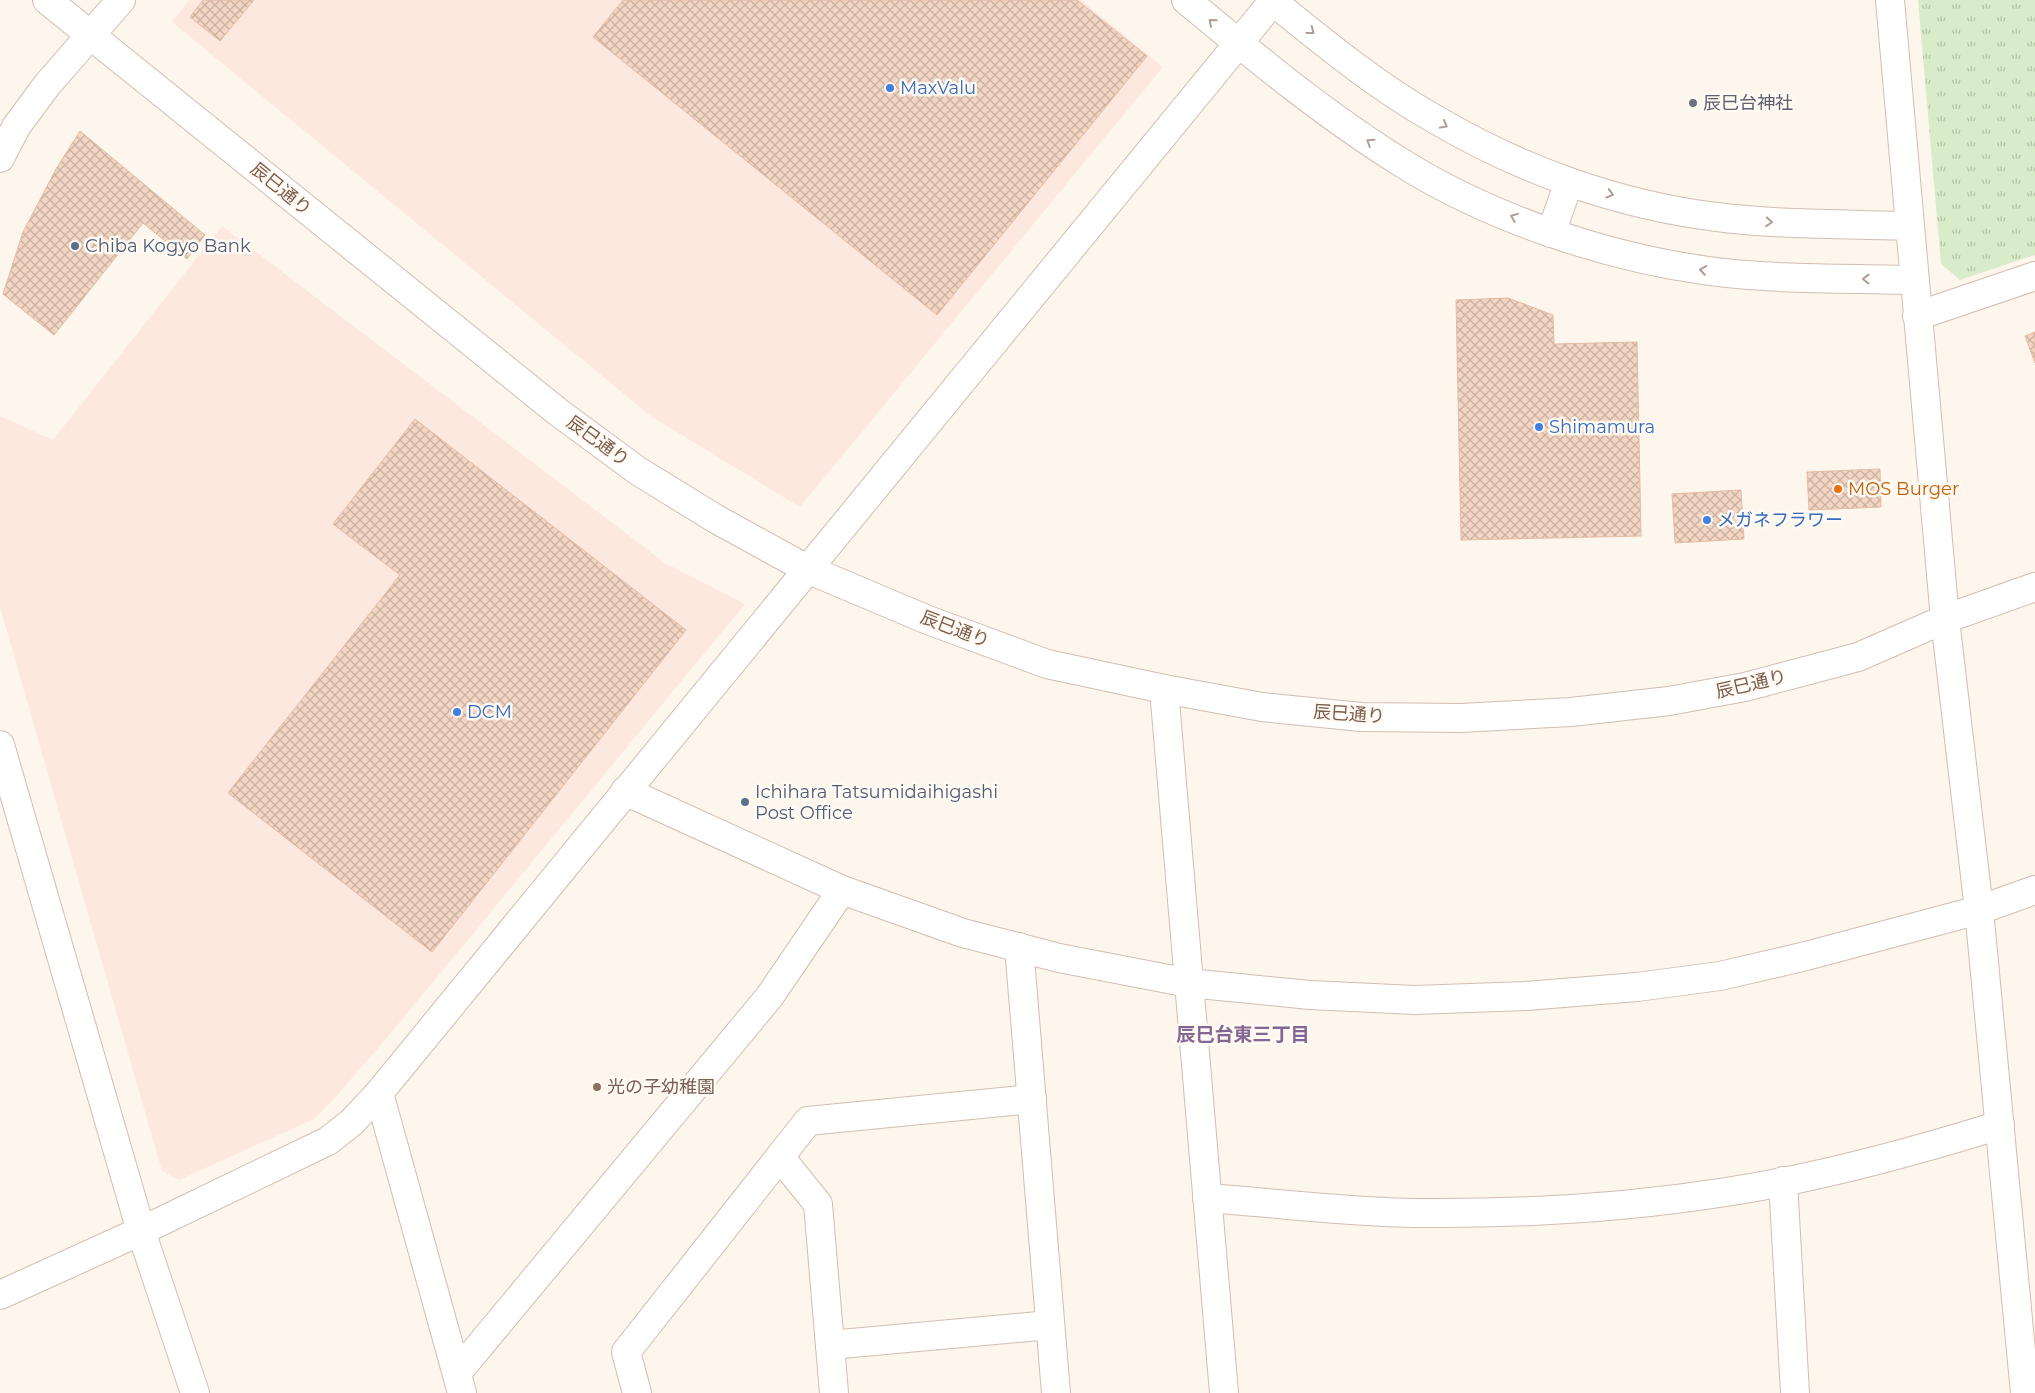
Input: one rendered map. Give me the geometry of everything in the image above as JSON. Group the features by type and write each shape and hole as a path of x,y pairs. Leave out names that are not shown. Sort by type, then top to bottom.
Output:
{"street":[{"name":"辰巳通り","path":"47,0 558,412 638,471 716,519 807,569 928,620 1047,664 1164,689 1262,707 1361,717 1461,718 1571,712 1669,701 1745,687 1858,657 1945,619 2035,587"},
{"path":"0,158 16,127 46,85 121,0"},
{"path":"1186,0 1239,44 1342,123 1404,164 1471,200 1551,233 1629,256 1708,271 1783,277 1914,280"},
{"path":"0,1295 141,1231 328,1141 352,1122 379,1093 1239,44 1273,0 1373,79 1432,118 1494,152 1569,182 1642,204 1716,217 1786,223 1909,226"},
{"path":"1890,0 1945,619 1979,910 2025,1393"},
{"path":"1551,233 1569,182"},
{"path":"1917,316 2035,276"},
{"path":"1164,689 1224,1393"},
{"path":"0,745 141,1231 195,1393"},
{"path":"625,791 842,890 963,933 1059,958 1189,983 1310,995 1415,1000 1526,996 1636,987 1720,976 1806,956 1979,910 2035,890"},
{"path":"460,1383 770,996 842,890"},
{"path":"1019,947 1056,1393"},
{"path":"379,1093 460,1383"},
{"path":"638,1393 626,1352 808,1121 1032,1099"},
{"path":"1207,1198 1415,1212 1522,1211 1623,1204 1726,1192 1784,1181 1919,1150 2000,1125"},
{"path":"780,1157 818,1204 834,1393"},
{"path":"1784,1181 1795,1393"},
{"path":"830,1344 1050,1325"}],"shaded area":[{"path":"189,0 1081,0 1163,67 800,507 652,417 172,22"},
{"path":"222,226 665,563 745,604 381,1045 331,1102 314,1119 179,1180 162,1171 0,607 0,416 53,440"}],"green space":[{"path":"1918,0 2035,0 2035,255 1960,280 1941,264"}],"building":[{"path":"203,0 254,0 220,41 190,17"},
{"path":"623,0 1077,0 1147,56 937,315 593,37"},
{"path":"80,131 205,235 187,259 143,223 54,335 3,294 23,232 56,169"},
{"path":"1508,298 1553,315 1554,344 1637,342 1641,536 1461,540 1456,300"},
{"path":"2035,332 2035,363 2025,336"},
{"name":"DCM","path":"415,419 686,630 432,952 228,793 400,575 333,524"},
{"path":"1880,469 1881,507 1809,510 1807,472"},
{"path":"1741,490 1744,539 1675,543 1672,494"}],"place":[{"name":"MaxValu","path":"890,88"},
{"name":"辰巳台神社","path":"1693,103"},
{"name":"Chiba Kogyo Bank","path":"75,246"},
{"name":"Shimamura","path":"1539,427"},
{"name":"MOS Burger","path":"1838,489"},
{"name":"メガネフラワー","path":"1707,520"},
{"name":"DCM","path":"457,712"},
{"name":"Ichihara Tatsumidaihigashi Post Office","path":"745,802"},
{"name":"光の子幼稚園","path":"597,1087"}],"district":[{"name":"辰巳台東三丁目","path":"1243,1034"}]}
